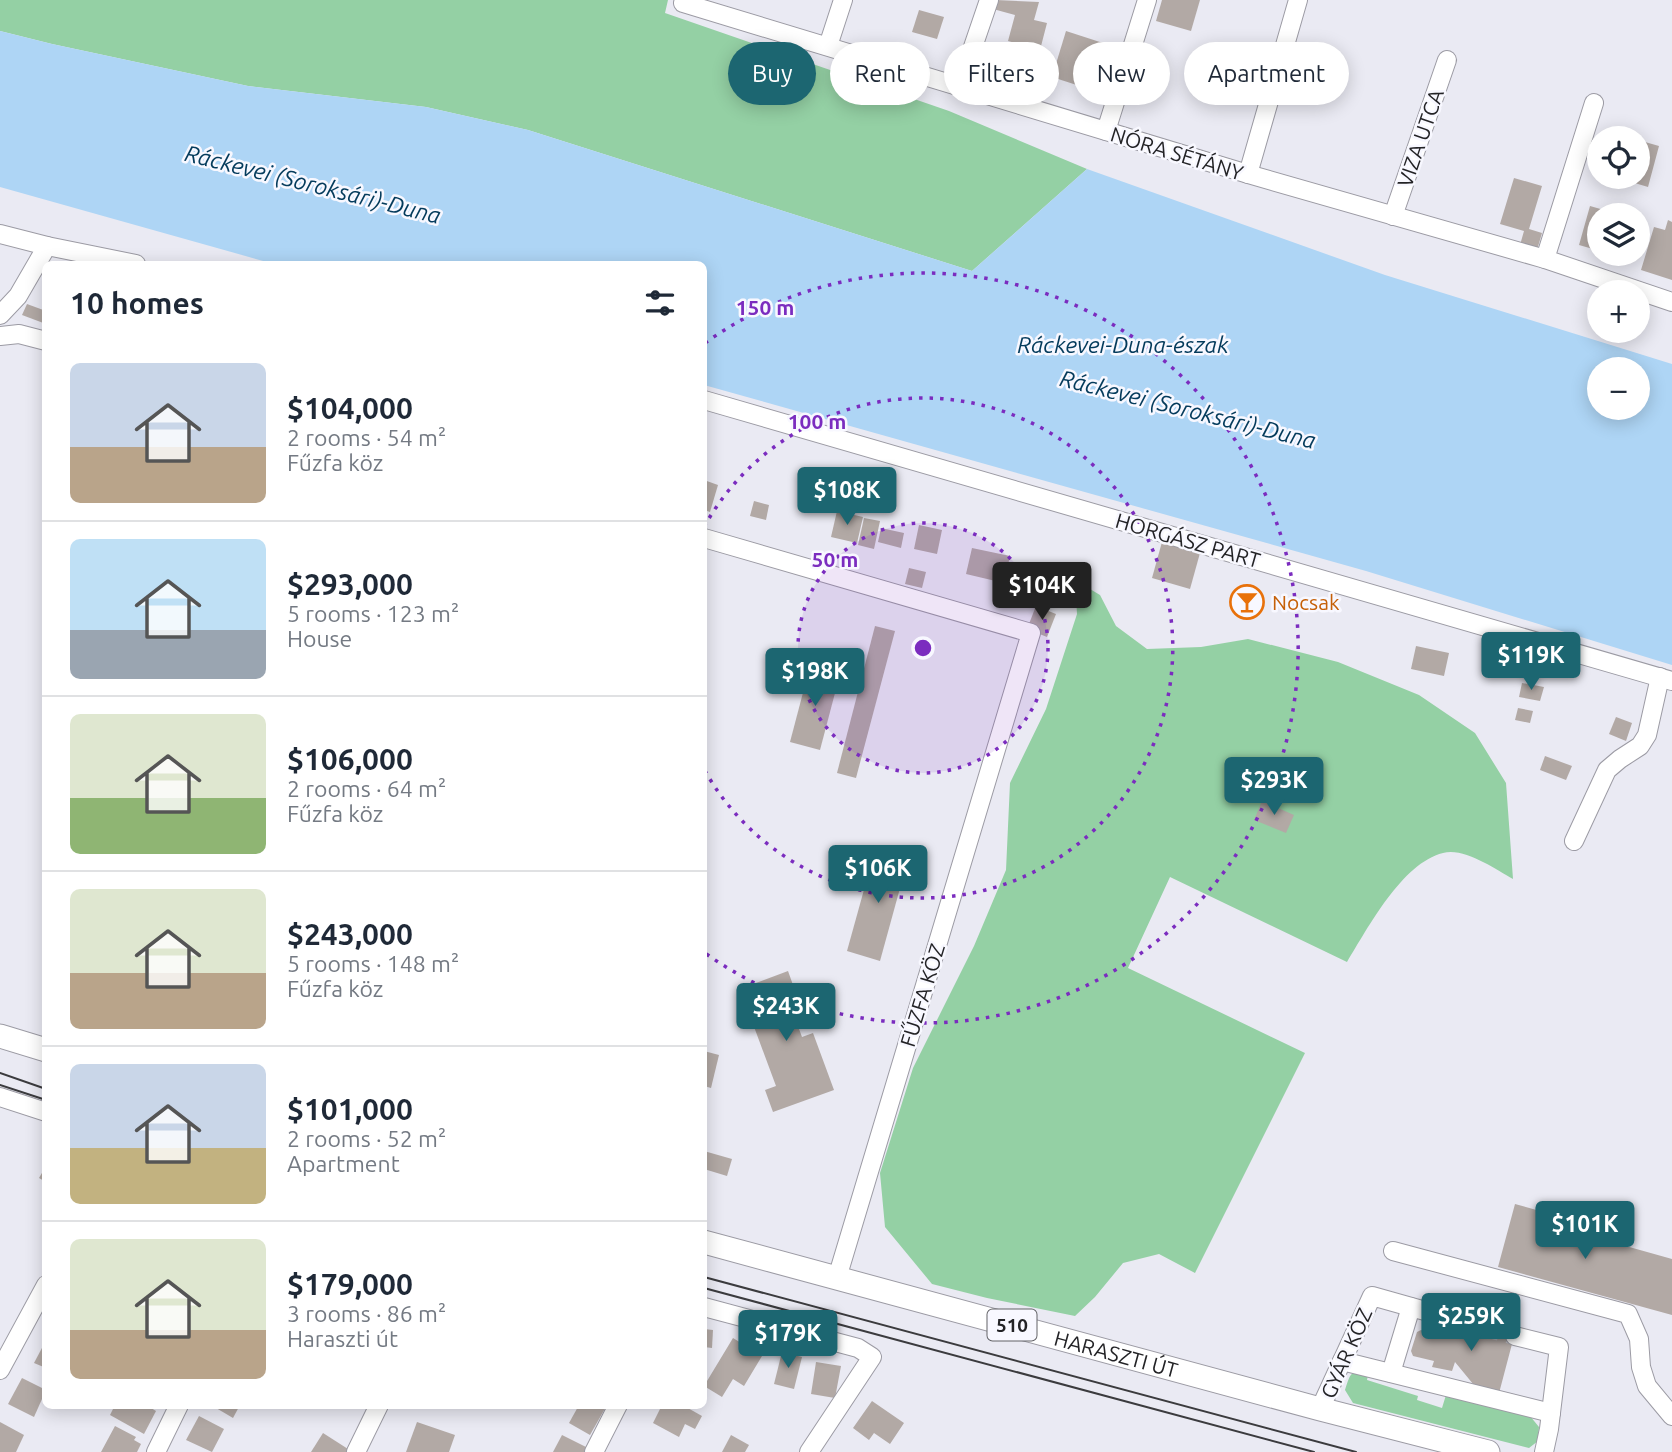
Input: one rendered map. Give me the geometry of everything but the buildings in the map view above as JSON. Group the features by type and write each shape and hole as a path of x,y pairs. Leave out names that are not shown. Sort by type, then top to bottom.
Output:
{"main road":[{"path":"0,1036 42,1049"},
{"name":"HARASZTI ÚT","path":"707,1242 1320,1409 1488,1452"}],"street":[{"path":"828,46 843,0"},
{"path":"975,42 989,0"},
{"path":"1106,131 1147,0"},
{"path":"1248,174 1298,0"},
{"name":"NÓRA SÉTÁNY","path":"683,1 944,80"},
{"name":"VIZA UTCA","path":"1394,216 1447,60"},
{"path":"1545,259 1594,103"},
{"name":"NÓRA SÉTÁNY","path":"1023,105 1248,174 1545,259 1672,302"},
{"path":"0,234 121,261"},
{"path":"0,315 18,296 47,246"},
{"path":"0,336 19,334 42,340"},
{"name":"HORGÁSZ PART","path":"707,401 1666,679"},
{"name":"FŰZFA KÖZ","path":"707,539 1031,633 837,1278"},
{"path":"1574,841 1607,770 1640,746 1647,735 1666,679"},
{"path":"0,1097 42,1111"},
{"path":"1393,1251 1628,1314 1639,1339 1641,1367 1647,1386 1672,1416"},
{"path":"0,1370 42,1292"},
{"name":"GYÁR KÖZ","path":"1320,1409 1371,1296 1411,1307"},
{"path":"1391,1373 1411,1307 1482,1327"},
{"path":"707,1308 859,1349 872,1357 810,1452"},
{"path":"1515,1336 1559,1347 1544,1452"},
{"path":"1342,1361 1551,1413"},
{"path":"156,1452 178,1409"},
{"path":"356,1452 377,1409"},
{"path":"594,1452 616,1409"}],"green space":[{"path":"0,0 668,0 665,13 749,42 728,42 728,105 816,105 816,65 830,70 830,105 930,104 1087,169 972,271 528,130 426,107 248,86 0,31"},
{"path":"1075,580 1100,595 1116,626 1147,649 1201,647 1248,639 1338,662 1419,695 1475,733 1506,783 1513,879 1460,853 1443,853 1428,859 1414,869 1387,898 1347,962 1170,877 1128,968 1305,1053 1195,1273 1159,1254 1123,1263 1075,1316 932,1284 885,1227 880,1173 913,1068 974,946 1006,870 1010,783 1046,709 1077,614"},
{"path":"1369,1370 1367,1380 1418,1396 1417,1400 1442,1408 1446,1395 1530,1416 1539,1427 1538,1441 1529,1448 1353,1403 1345,1390 1350,1376 1355,1372"}],"water":[{"name":"Ráckevei-Duna-észak","path":"0,31 248,86 426,107 528,130 972,271 1087,169 1385,275 1587,338 1587,343 1604,343 1649,357 1587,357 1587,420 1650,420 1650,357 1672,364 1672,665 1366,571 707,386 707,261 263,261 0,187"}],"tunnel":[{"path":"1482,1327 1515,1336"}],"tram line":[{"path":"0,1073 42,1088"},
{"path":"0,1085 42,1099"},
{"path":"707,1278 1356,1452"},
{"path":"707,1289 1314,1452"}],"place":[{"name":"Nocsak","path":"1247,602"}],"water label":[{"name":"Ráckevei (Soroksári)-Duna","path":"313,184"},
{"name":"Ráckevei (Soroksári)-Duna","path":"1188,409"}]}
